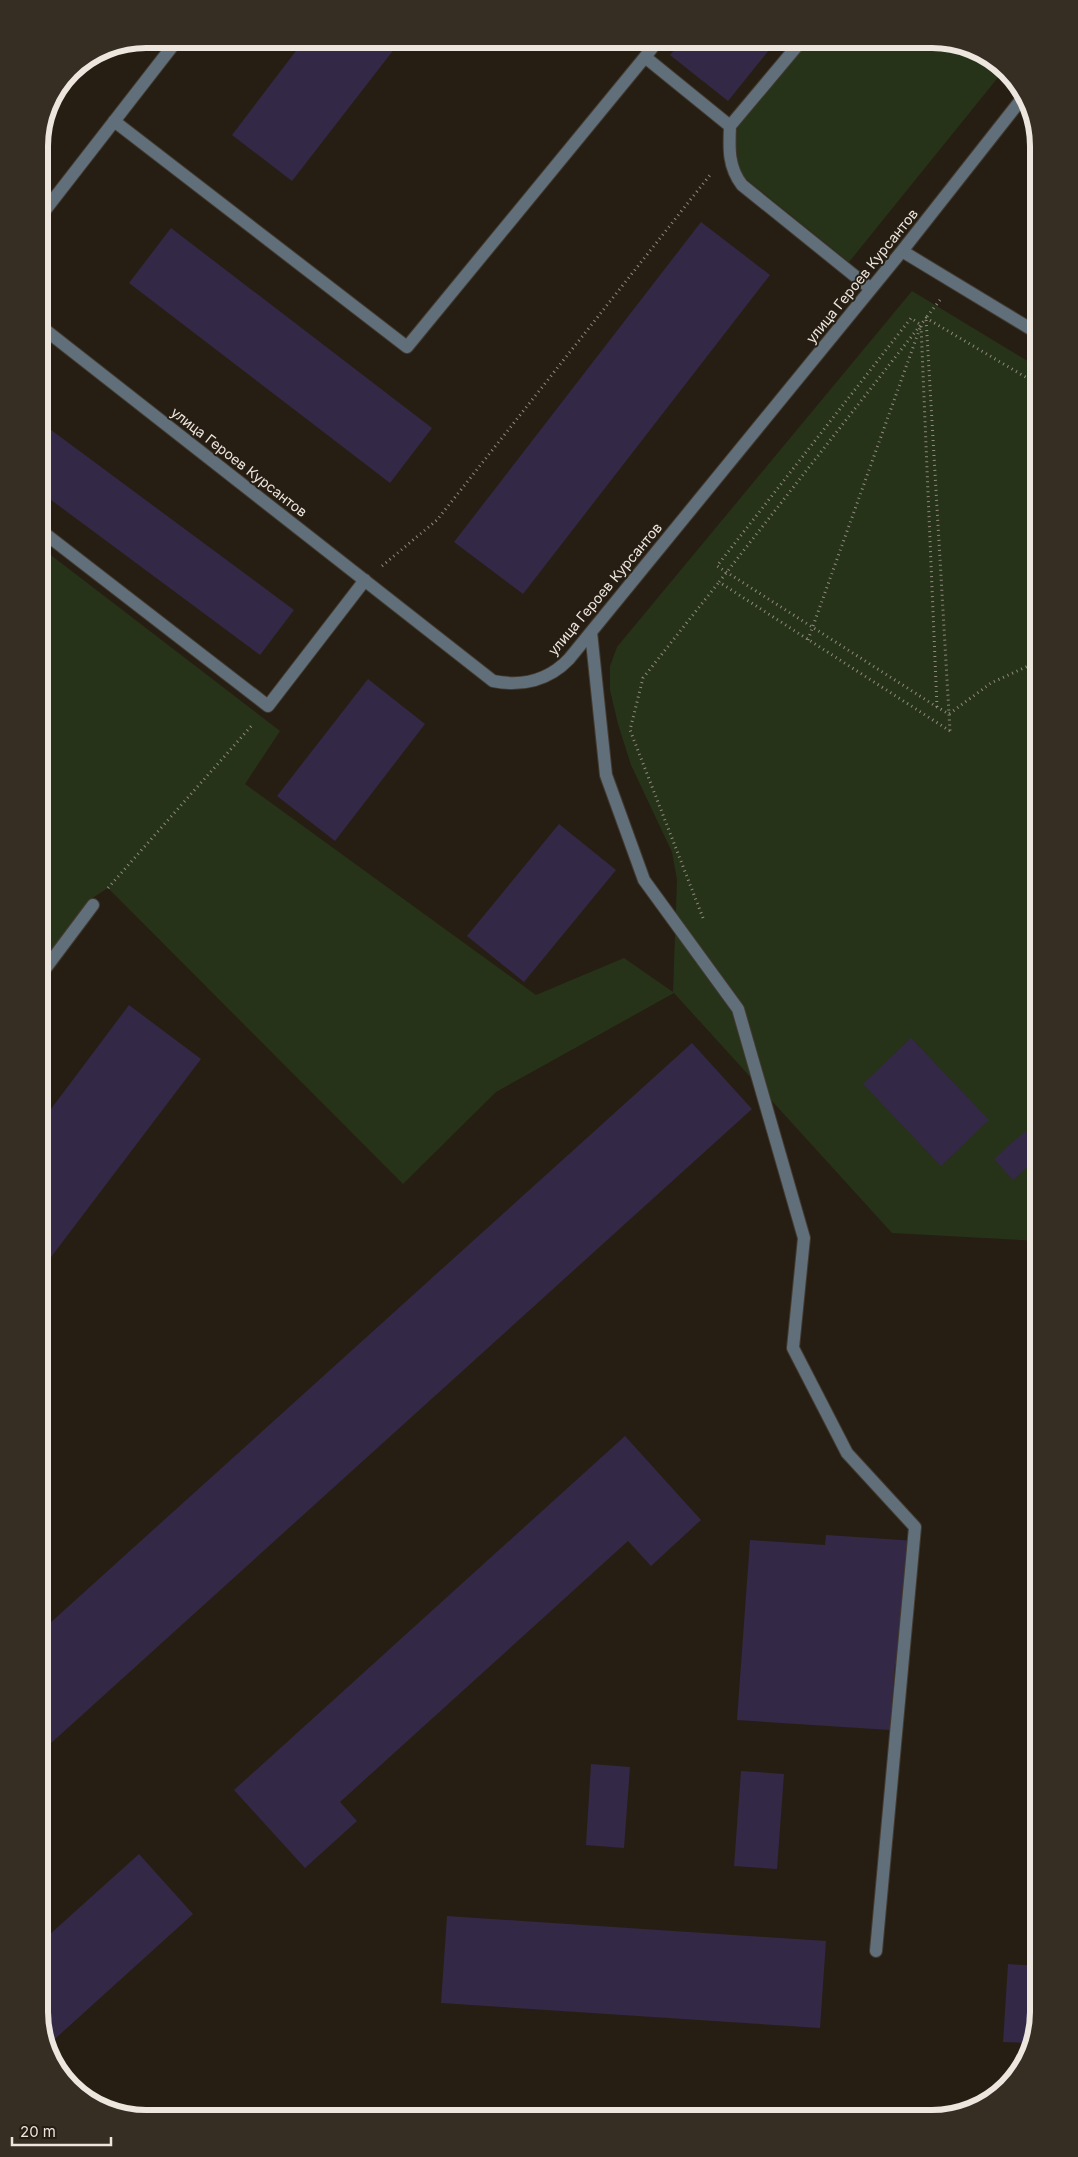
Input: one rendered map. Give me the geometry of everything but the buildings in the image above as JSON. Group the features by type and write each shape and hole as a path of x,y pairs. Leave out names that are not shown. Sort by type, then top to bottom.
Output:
{"street":[{"path":"48,206 171,48"},
{"path":"114,121 407,347 652,48"},
{"path":"795,48 730,126 729,151 733,174 742,185 871,289"},
{"path":"645,57 730,126"},
{"name":"улица Героев Курсантов","path":"48,332 493,681 522,684 546,676 560,668 591,632 902,252 1020,102"},
{"path":"902,252 1030,329"},
{"path":"48,536 268,706 365,580"},
{"path":"591,632 606,775 644,880 738,1009 804,1238 793,1348 847,1452 915,1527 876,1951"},
{"path":"48,965 93,905"}],"path":[{"path":"365,580 437,520 729,151"},
{"path":"706,925 630,730 643,678 953,282"},
{"path":"921,325 911,318 717,566 949,714"},
{"path":"926,318 1030,380"},
{"path":"719,582 950,732 926,318"},
{"path":"808,640 921,325"},
{"path":"921,325 937,707"},
{"path":"949,714 990,683 1030,665"},
{"path":"93,905 268,706"}],"green space":[{"path":"804,48 951,49 970,55 1000,75 849,262 746,179 738,169 736,129"},
{"path":"912,291 1030,363 1030,1241 892,1233 674,993 496,1092 403,1184 108,888 88,901 48,955 48,553 280,731 245,784 536,995 624,958 673,992 677,880 672,852 631,765 618,724 610,690 610,666 617,647"}]}
